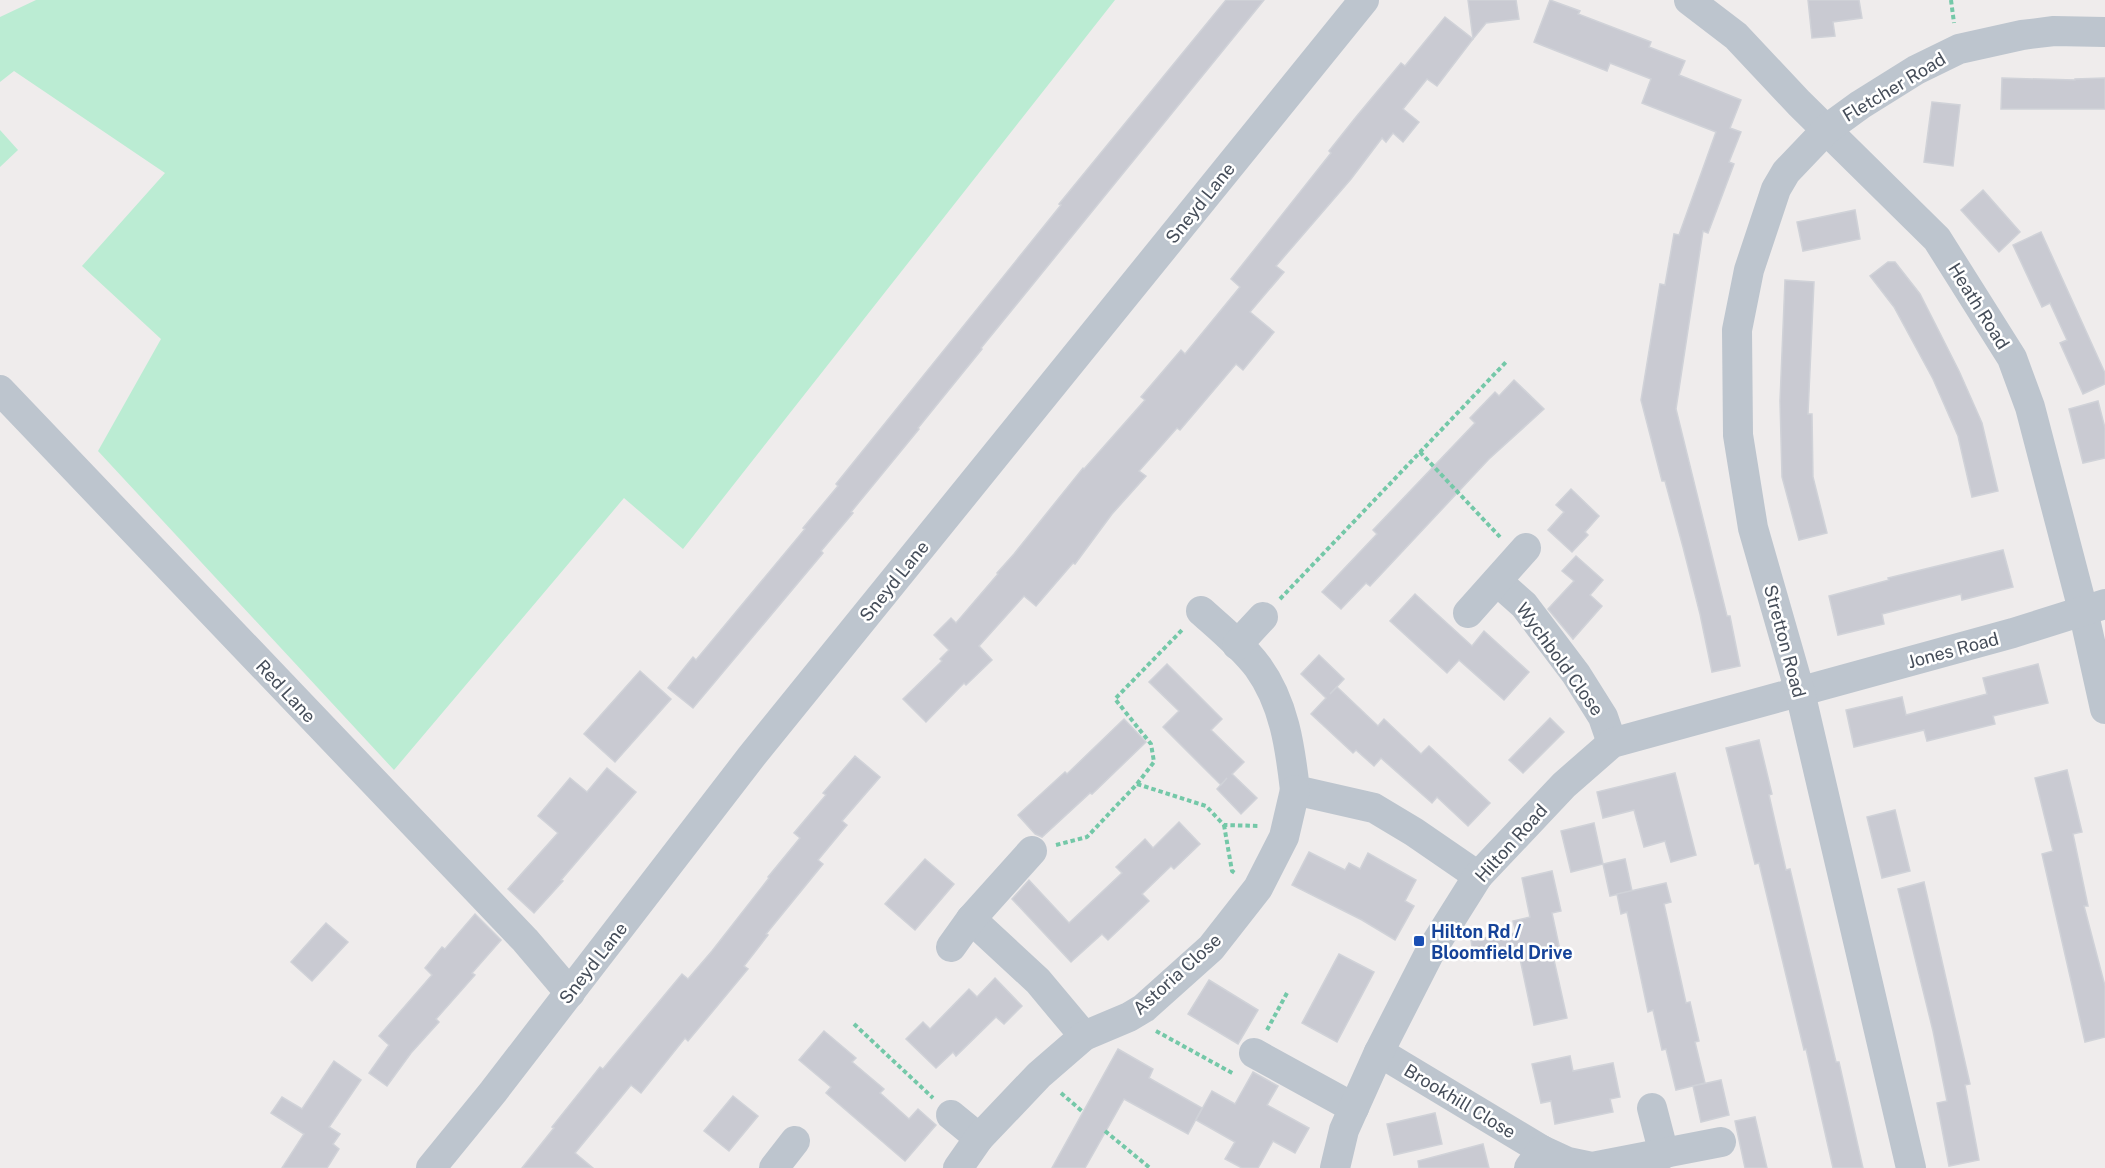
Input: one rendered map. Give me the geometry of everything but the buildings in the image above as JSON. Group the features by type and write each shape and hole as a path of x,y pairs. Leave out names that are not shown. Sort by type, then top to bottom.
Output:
{"street":[{"name":"Sneyd Lane","path":"431,1168 570,993 751,757 1364,0"},
{"name":"Heath Road","path":"1689,0 1736,36 1799,104 1937,239 2012,358 2094,607 2105,709"},
{"name":"Fletcher Road","path":"1827,129 1916,70 1959,49 2022,35 2054,31 2105,32"},
{"name":"Stretton Road","path":"1827,129 1786,172 1776,189 1749,270 1737,330 1738,435 1753,528 1800,692 1911,1168"},
{"name":"Red Lane","path":"0,390 525,940 570,993"},
{"path":"1468,613 1522,552"},
{"name":"Wychbold Close","path":"1497,581 1524,605 1576,674 1603,717 1612,743"},
{"name":"Jones Road","path":"1800,692 2013,633 2094,607"},
{"path":"1201,610 1257,665 1269,684 1284,718 1295,790 1374,808 1414,832 1478,876"},
{"path":"1237,645 1263,616"},
{"name":"Hilton Road","path":"1335,1168 1344,1130 1379,1052 1429,954 1478,876 1564,785 1612,743 1800,692"},
{"name":"Astoria Close","path":"958,1168 979,1138 1039,1075 1084,1036 1129,1017 1144,1008 1211,948 1258,888 1284,837 1295,790"},
{"path":"951,947 971,919 1032,851"},
{"path":"971,919 1038,981 1084,1036"},
{"name":"Brookhill Close","path":"1379,1052 1535,1159 1592,1167 1721,1142"},
{"path":"1254,1053 1354,1108"},
{"path":"1652,1108 1664,1154"},
{"path":"951,1115 979,1138"},
{"path":"774,1168 795,1141"}],"path":[{"path":"1263,616 1507,362"},
{"path":"1420,452 1522,552"},
{"path":"1032,851 1087,837 1137,784 1154,762 1151,744 1115,699 1201,610"},
{"path":"1137,784 1206,806 1224,825 1232,871 1258,888"},
{"path":"1224,825 1286,827"},
{"path":"1129,1017 1240,1077 1287,993"},
{"path":"854,1024 951,1115"},
{"path":"1106,1131 1149,1168"}],"green space":[{"path":"36,0 1115,0 683,549 624,498 394,770 98,451 161,339 82,266 165,173 14,71 0,82 0,17"},
{"path":"0,130 18,150 0,167"}],"place":[{"name":"Hilton Rd / Bloomfield Drive","path":"1419,941"}]}
